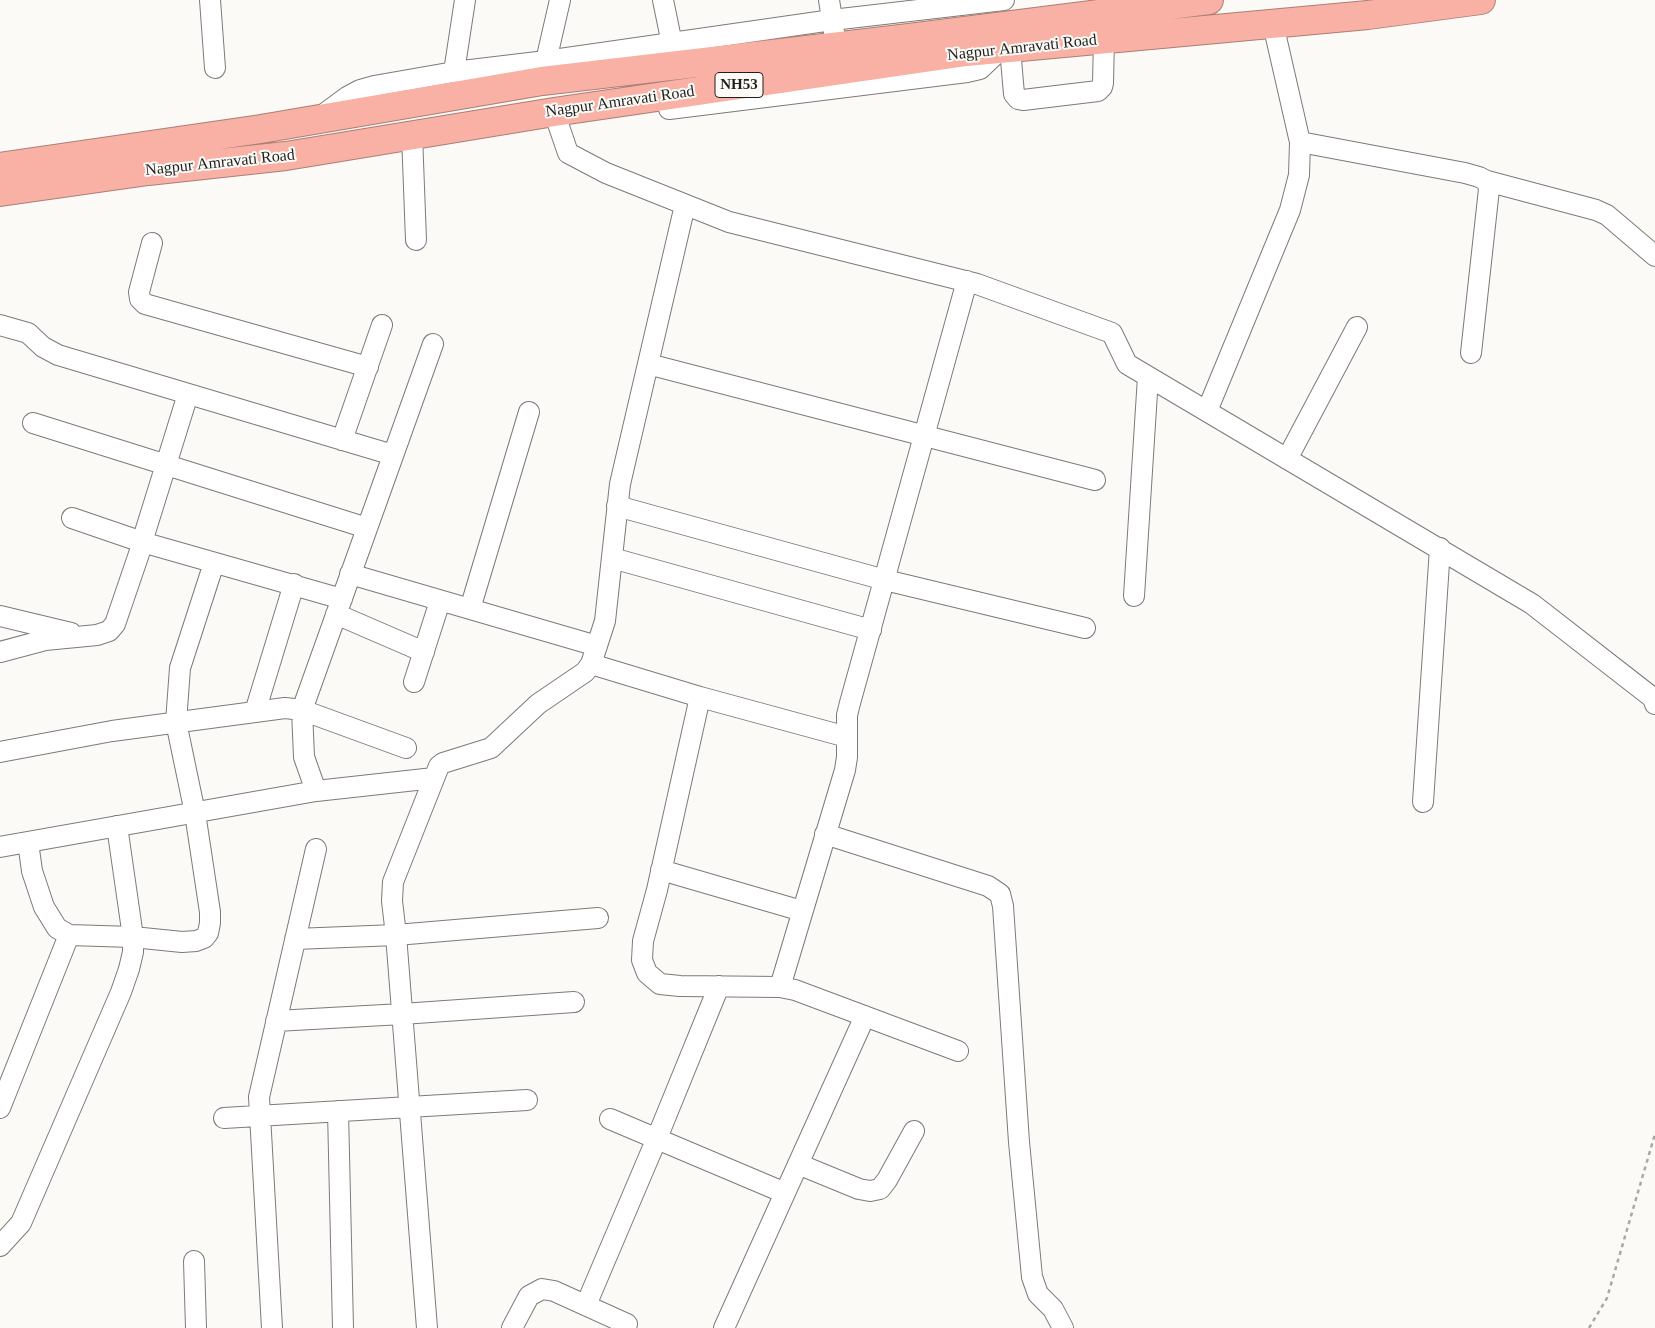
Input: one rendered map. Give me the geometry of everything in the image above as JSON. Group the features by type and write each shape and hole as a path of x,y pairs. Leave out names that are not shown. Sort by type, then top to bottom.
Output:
{"highway":[{"name":"Nagpur Amravati Road","path":"0,167 261,130 834,33 1209,0"},
{"name":"Nagpur Amravati Road","path":"0,192 148,171 412,142 556,117 956,54 1368,15 1481,0"}],"street":[{"path":"210,0 215,68"},
{"path":"454,72 465,0"},
{"path":"546,61 560,0"},
{"path":"663,0 672,44"},
{"path":"829,0 834,33"},
{"path":"316,120 347,97 360,90 454,72 672,44 834,33 1004,0"},
{"path":"1207,411 1290,210 1300,175 1300,142 1273,24"},
{"path":"1005,49 1014,94 1018,99 1023,100 1098,91 1103,83 1104,40"},
{"path":"556,117 568,153 606,173 685,205 729,222 967,281 1112,333 1126,364 1532,604 1653,698 1655,704"},
{"path":"0,200 13,203 412,142 416,240"},
{"path":"1300,142 1465,172 1487,181 1596,210 1607,214 1655,256"},
{"path":"1472,353 1489,189 1487,181"},
{"path":"427,1328 392,901 393,882 439,766 443,763 491,748 538,704 585,672 594,655 605,620 620,484 685,205"},
{"path":"152,243 139,292 140,299 145,304 368,367"},
{"path":"780,987 845,770 850,704 967,281"},
{"path":"0,325 28,333 43,347 58,355 393,455"},
{"path":"342,440 382,325"},
{"path":"1287,458 1357,327"},
{"path":"316,791 304,757 302,710 433,344"},
{"path":"648,364 1095,480"},
{"path":"1134,596 1148,377"},
{"path":"0,652 45,640 97,636 109,631 115,624 188,394"},
{"path":"470,609 529,412"},
{"path":"33,423 367,528"},
{"path":"617,506 885,580 1085,628"},
{"path":"72,518 142,542 294,584 424,652"},
{"path":"1423,802 1440,548"},
{"path":"612,558 871,630"},
{"path":"28,842 32,871 44,907 57,928 69,935 134,937 182,942 196,941 204,938 208,933 210,912 195,812 176,722 180,668 214,563"},
{"path":"350,574 470,609 700,697 847,737"},
{"path":"255,712 294,584"},
{"path":"414,682 440,601"},
{"path":"0,616 88,636"},
{"path":"700,697 643,941 642,960 647,973 660,984 780,987 795,990 958,1050"},
{"path":"0,752 112,731 286,708 302,710 406,748"},
{"path":"0,847 316,791 434,778"},
{"path":"0,1246 21,1223 129,970 134,937 117,826"},
{"path":"825,834 988,886 1000,894 1004,906 1019,1142 1032,1277 1038,1294 1053,1309 1063,1328"},
{"path":"272,1328 260,1097 316,849"},
{"path":"661,870 802,911"},
{"path":"296,939 396,934 598,918"},
{"path":"0,1108 69,935"},
{"path":"586,1305 719,986"},
{"path":"276,1021 574,1002"},
{"path":"724,1328 865,1016"},
{"path":"224,1118 527,1100"},
{"path":"338,1111 343,1328"},
{"path":"610,1119 785,1193"},
{"path":"798,1164 859,1189 870,1191 880,1189 914,1131"},
{"path":"194,1261 196,1328"},
{"path":"512,1328 529,1296 542,1289 586,1305 627,1324"}],"path":[{"path":"1589,1328 1606,1298 1655,1134"}]}
